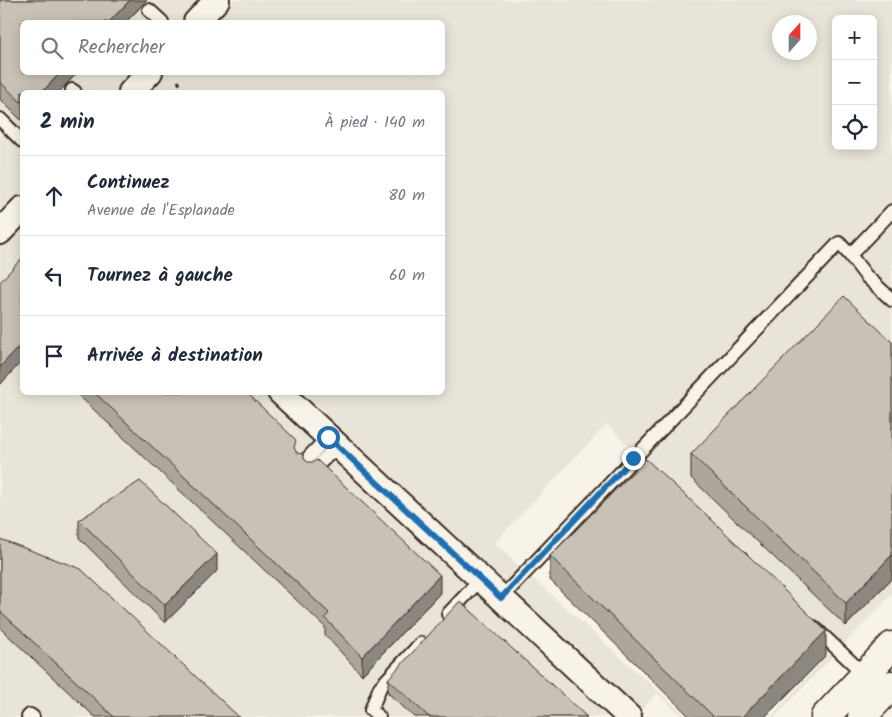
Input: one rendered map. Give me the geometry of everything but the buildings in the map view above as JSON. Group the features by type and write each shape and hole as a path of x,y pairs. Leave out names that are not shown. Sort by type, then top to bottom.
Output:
{"street":[{"path":"133,90 147,75"},
{"path":"0,232 20,211"},
{"path":"283,395 629,717"},
{"path":"825,717 892,646"},
{"path":"862,717 892,685"}],"lane":[{"path":"149,10 160,20"},
{"path":"0,120 20,139"},
{"path":"850,255 892,211"},
{"path":"501,598 637,462 838,243 866,276 892,300"},
{"path":"307,468 333,441"},
{"path":"440,623 481,579"},
{"path":"805,619 865,675"},
{"path":"379,717 371,710 380,687 426,637"},
{"path":"28,717 30,715 33,717"}],"path":[{"path":"178,81 183,90"}],"shaded area":[{"path":"0,0 892,0 892,594 775,717 771,717 829,653 607,424 494,543 687,717 683,717 657,693 635,717 0,717"}],"route":[{"path":"328,437 501,598 633,458"}]}
